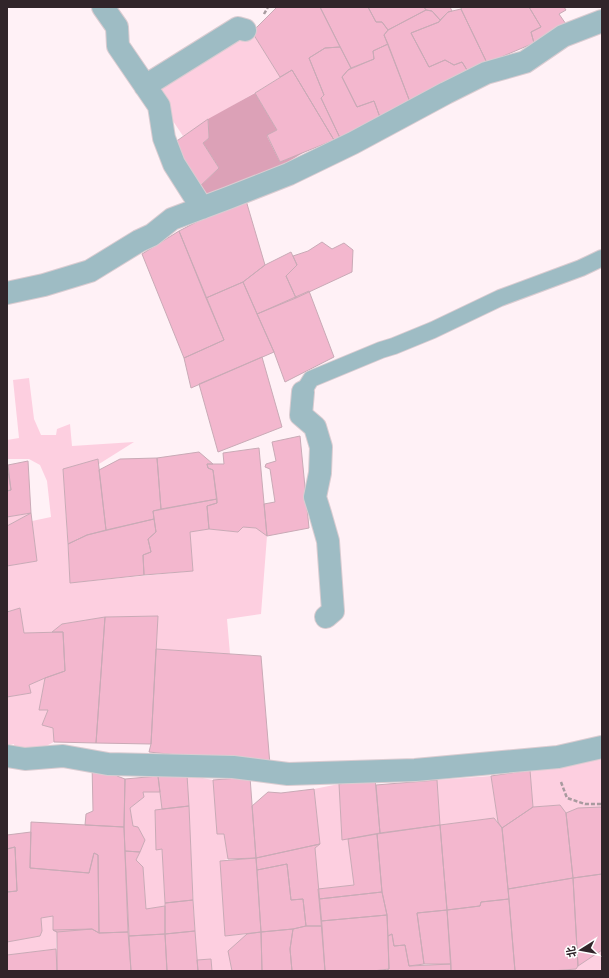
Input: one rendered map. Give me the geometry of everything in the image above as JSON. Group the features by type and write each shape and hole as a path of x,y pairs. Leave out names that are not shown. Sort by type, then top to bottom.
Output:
{"street":[{"path":"103,7 117,27 118,46 159,106 164,138 174,164 202,208"},
{"path":"7,293 44,285 90,271 125,248 152,235 172,219 289,174 353,143 446,92 486,73 525,62 563,36 602,21"},
{"path":"145,86 238,28 245,30"},
{"path":"303,392 301,415 315,427 321,448 320,473 315,497 328,540 333,611 326,617"},
{"path":"7,756 25,759 63,756 108,764 233,767 288,774 415,770 558,757 602,747"}],"lane":[{"path":"303,392 311,379 433,330 500,298 581,268 602,258"}],"path":[{"path":"558,757 562,786 567,798 585,804 602,804"}],"shaded area":[{"path":"252,32 280,77 183,136 151,88"},
{"path":"255,93 277,130 267,136 280,162 306,151 254,183 206,202 198,188 219,168 203,143 209,138 208,119"},
{"path":"29,378 34,419 41,435 56,435 57,429 70,424 72,446 134,442 99,464 98,459 63,469 70,583 193,571 190,532 209,529 237,532 243,527 256,528 267,536 261,614 227,619 230,654 156,649 158,616 105,617 62,624 52,632 24,633 20,608 7,612 7,566 37,561 32,521 51,517 47,481 40,465 29,459 7,459 7,440 19,438 13,380"},
{"path":"31,513 7,526 7,517"},
{"path":"45,678 39,710 48,710 42,725 53,728 54,742 32,753 15,753 14,744 7,745 7,697 31,693 29,685"},
{"path":"602,752 602,807 578,808 566,813 559,805 533,807 530,770"},
{"path":"187,775 213,780 217,834 224,834 228,859 220,861 225,936 247,934 229,951 232,971 212,971 211,959 197,960"},
{"path":"491,776 498,822 494,818 440,825 437,780"},
{"path":"339,784 342,839 348,839 354,885 318,889 315,848 320,844 314,789"},
{"path":"143,792 160,792 162,809 155,810 156,849 162,849 165,906 146,909 143,867 136,860 145,840 138,827 133,826 130,808 144,797"},
{"path":"53,916 53,930 57,932 56,949 7,955 7,942 40,936 42,931 41,918"},
{"path":"602,950 602,971 552,971 576,969 578,966"}],"building":[{"path":"277,7 320,7 340,47 325,48 309,58 324,95 321,98 341,140 334,140 292,70 280,77 252,32"},
{"path":"320,7 368,7 376,22 382,22 388,30 384,35 388,44 373,51 374,59 351,68"},
{"path":"368,7 424,7 426,10 388,30 382,22 376,22"},
{"path":"424,7 450,7 452,11 448,12 440,20 432,11 426,10"},
{"path":"462,7 529,7 541,27 531,32 534,43 487,63 461,9"},
{"path":"529,7 564,7 566,10 559,14 568,27 534,43 531,32 541,27"},
{"path":"461,9 487,63 467,70 462,62 454,65 445,60 429,67 411,33 439,22 448,12"},
{"path":"426,10 432,11 440,20 439,22 411,33 429,67 445,60 454,65 462,62 467,70 410,102 384,35 388,30"},
{"path":"388,44 410,102 381,120 374,101 357,107 342,77 348,70 374,59 373,51"},
{"path":"340,47 351,68 342,77 357,107 374,101 381,120 341,140 321,98 324,95 309,58 325,48"},
{"path":"292,70 334,140 280,162 267,135 277,130 255,93"},
{"path":"208,119 209,138 203,143 219,168 198,188 171,145"},
{"path":"245,197 265,265 243,282 206,298 179,231"},
{"path":"179,231 224,340 184,358 142,254"},
{"path":"322,242 332,249 344,243 353,250 352,272 296,298 286,276 297,265 293,256 308,251"},
{"path":"291,252 297,265 286,276 296,298 257,314 243,282 265,265"},
{"path":"243,282 274,352 191,388 184,358 224,340 206,298"},
{"path":"309,291 334,357 285,382 274,352 257,314"},
{"path":"262,357 282,427 218,452 199,384"},
{"path":"300,436 309,528 267,536 264,504 275,502 270,469 265,467 266,464 276,461 272,442"},
{"path":"259,448 267,536 256,528 243,527 238,532 209,529 207,506 217,503 213,470 208,468 207,464 224,464 223,453"},
{"path":"199,452 213,464 207,464 208,468 213,470 217,499 161,509 157,458"},
{"path":"157,458 161,509 153,511 154,519 106,530 99,470 120,459"},
{"path":"98,459 106,530 87,535 68,544 63,469"},
{"path":"28,461 31,513 7,517 7,491 11,490 8,465"},
{"path":"7,465 11,490 7,491"},
{"path":"217,499 217,503 207,506 209,529 190,532 193,571 144,575 143,555 151,552 148,539 156,532 153,511"},
{"path":"31,513 37,561 7,566 7,526"},
{"path":"154,519 156,532 148,539 151,552 143,555 144,575 70,583 68,544 87,535"},
{"path":"20,608 24,633 63,632 65,671 29,685 31,693 7,697 7,612"},
{"path":"158,616 151,744 96,743 105,617"},
{"path":"105,617 96,743 54,742 53,728 42,725 48,710 39,710 45,678 65,671 63,632 52,632 62,624"},
{"path":"156,649 261,656 270,765 149,752 151,744"},
{"path":"92,763 115,767 117,776 125,779 124,827 85,825 86,814 93,811"},
{"path":"530,770 533,807 502,828 498,822 491,776"},
{"path":"187,775 189,806 162,809 158,776"},
{"path":"158,776 160,792 143,792 144,797 130,808 133,826 138,827 145,840 140,852 125,851 125,779"},
{"path":"250,777 256,858 228,859 224,834 217,834 213,780"},
{"path":"375,778 380,833 342,840 339,784"},
{"path":"437,780 440,825 380,833 376,785"},
{"path":"314,789 320,844 256,858 252,806 268,792 281,793"},
{"path":"560,805 566,813 573,878 508,889 502,828 533,807"},
{"path":"189,806 193,900 165,903 162,849 156,850 155,810"},
{"path":"602,807 602,874 573,878 566,813 578,808"},
{"path":"494,818 502,828 509,899 481,902 480,906 447,910 440,825"},
{"path":"31,822 124,827 128,932 99,933 98,855 94,853 89,873 30,868"},
{"path":"440,825 447,910 417,913 424,964 409,966 405,945 394,946 392,934 388,936 387,915 382,892 377,834"},
{"path":"31,832 30,868 89,873 94,853 98,855 99,933 92,929 57,932 53,930 53,916 41,918 42,931 40,936 7,942 7,892 17,891 15,847 7,849 7,835"},
{"path":"377,834 382,892 319,899 318,889 354,885 348,839"},
{"path":"320,844 315,848 322,926 306,926 303,899 291,900 287,864 257,870 256,858"},
{"path":"15,847 17,891 7,892 7,849"},
{"path":"125,851 140,852 136,860 143,867 146,909 165,906 165,934 129,936"},
{"path":"256,858 261,932 225,936 220,861"},
{"path":"287,864 291,900 303,899 306,926 293,929 261,932 257,870"},
{"path":"602,874 602,950 578,966 573,878"},
{"path":"573,878 578,966 576,969 552,971 515,971 508,889"},
{"path":"382,892 387,915 321,921 319,899"},
{"path":"509,899 515,971 451,971 447,910 480,906 481,902"},
{"path":"193,900 195,931 165,934 165,903"},
{"path":"447,910 451,964 424,964 417,913"},
{"path":"387,915 389,969 373,971 325,971 321,921"},
{"path":"306,926 322,926 325,971 292,971 290,949 293,929"},
{"path":"92,929 99,933 128,932 131,971 57,971 57,932 53,930"},
{"path":"293,929 290,949 292,971 262,971 261,932"},
{"path":"195,931 198,971 167,971 165,934"},
{"path":"261,932 262,971 232,971 228,951 247,934"},
{"path":"165,934 167,971 131,971 129,936"},
{"path":"392,934 394,946 405,945 409,966 451,964 451,971 387,971 389,969 388,936"},
{"path":"56,949 57,971 7,971 7,955"},
{"path":"211,959 212,971 198,971 197,960"}]}
